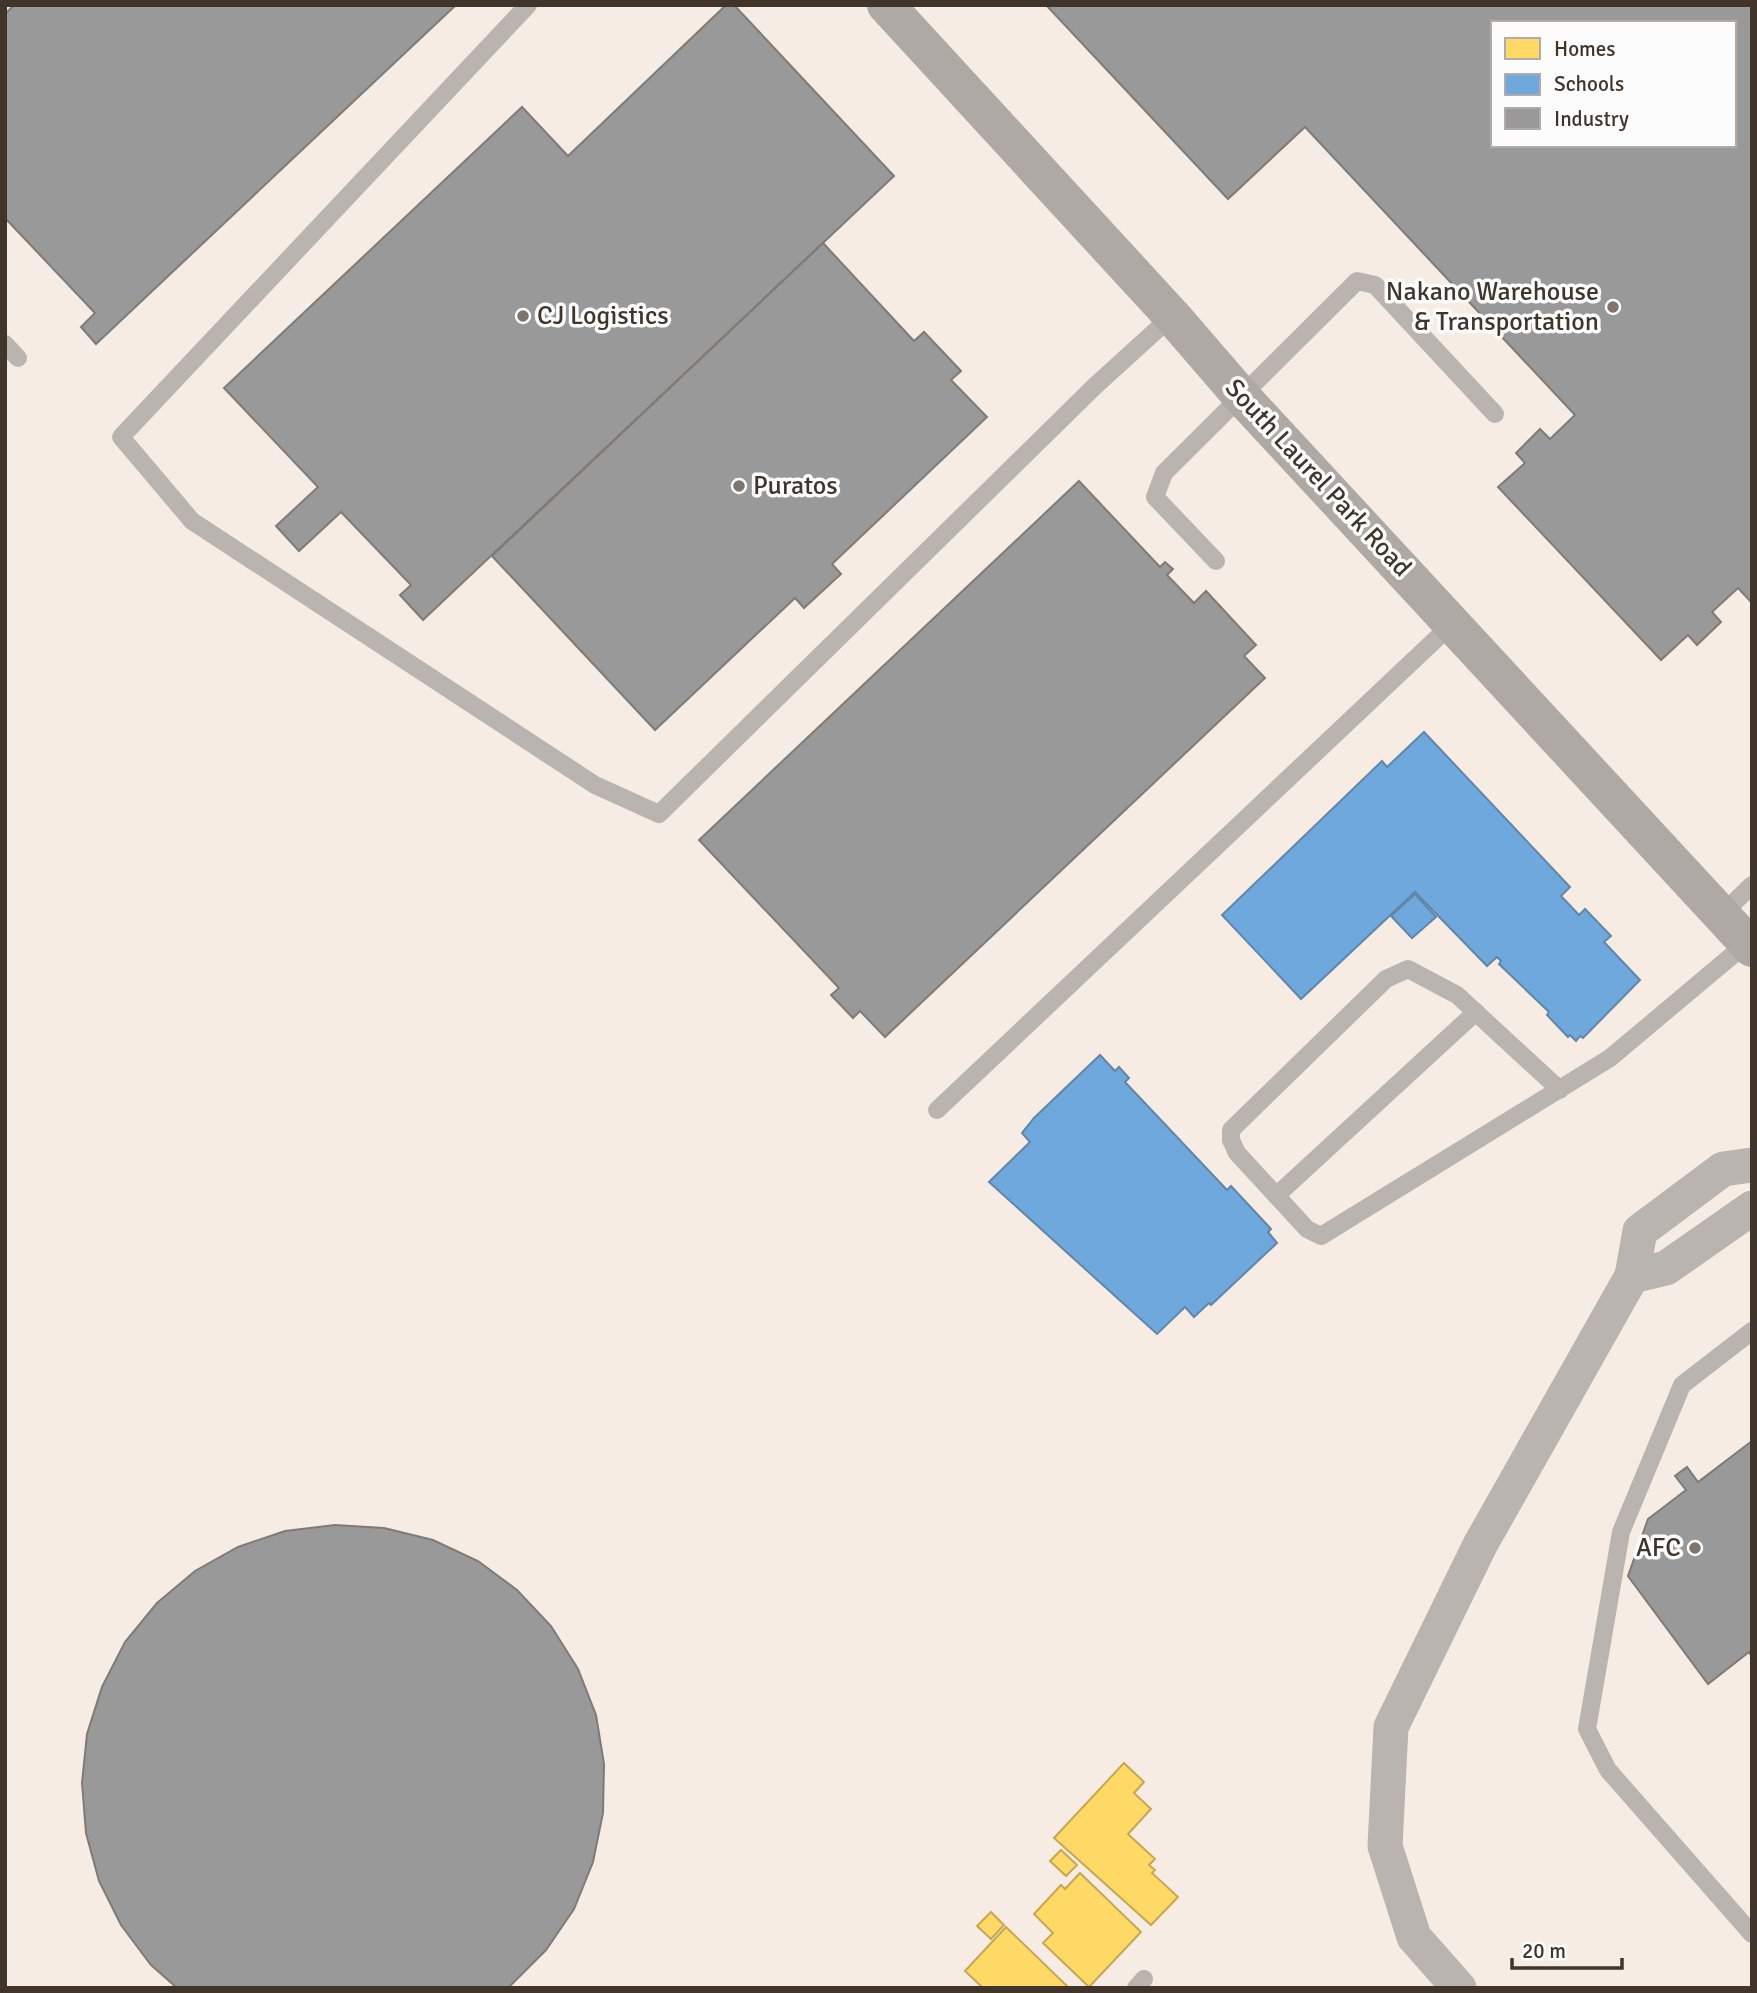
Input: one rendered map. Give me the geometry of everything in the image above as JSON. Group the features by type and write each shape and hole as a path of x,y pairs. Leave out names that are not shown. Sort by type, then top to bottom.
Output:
{"street":[{"name":"South Laurel Park Road","path":"886,5 1172,316 1242,397 1750,946"},
{"path":"1459,1988 1414,1937 1385,1846 1391,1727 1480,1545 1632,1276 1640,1231 1723,1169 1752,1165"},
{"path":"1632,1276 1667,1268 1752,1208"}],"lane":[{"path":"528,5 121,437 192,521 595,785 659,814 1095,386 1172,316"},
{"path":"1216,561 1155,497 1164,473 1357,281 1375,285 1495,414"},
{"path":"5,344 18,358"},
{"path":"937,1110 1453,623"},
{"path":"1721,915 1752,884"},
{"path":"1560,1090 1457,995 1408,968 1386,979 1231,1130 1231,1140 1237,1153 1307,1229 1321,1236 1560,1090 1610,1058 1750,946"},
{"path":"1277,1195 1476,1012"},
{"path":"1752,1331 1682,1385 1631,1507 1621,1532 1587,1730 1608,1770 1752,1934"}],"building: Homes":[{"path":"1124,1763 1144,1782 1134,1793 1151,1809 1128,1834 1155,1859 1149,1865 1155,1870 1152,1873 1178,1897 1151,1925 1054,1838"},
{"path":"1061,1850 1077,1865 1066,1876 1050,1861"},
{"path":"1080,1873 1141,1932 1089,1987 1043,1943 1053,1933 1034,1914 1061,1885 1065,1889"},
{"path":"991,1912 1004,1925 991,1939 977,1926"},
{"path":"1006,1927 1069,1988 983,1988 965,1971"}],"building: Schools":[{"path":"1424,732 1570,887 1561,896 1579,915 1585,909 1611,936 1604,942 1640,980 1583,1038 1580,1036 1576,1041 1570,1035 1568,1037 1547,1015 1549,1012 1499,964 1501,961 1497,957 1487,966 1415,892 1301,999 1222,915 1382,761 1387,767"},
{"path":"1415,894 1436,917 1412,938 1391,916"},
{"path":"1100,1055 1115,1071 1119,1067 1129,1078 1125,1082 1227,1190 1231,1186 1271,1229 1268,1232 1277,1243 1211,1305 1209,1303 1194,1317 1185,1307 1157,1334 989,1182 1030,1142 1022,1133 1034,1118"}],"building: Industry":[{"path":"14,5 456,5 96,344 81,327 95,313 5,218 5,14"},
{"name":"CJ Logistics","path":"726,5 734,5 894,176 423,620 400,595 411,585 341,512 299,551 276,526 318,487 224,388 522,107 568,156"},
{"name":"Nakano Warehouse & Transportation","path":"1046,5 1752,5 1752,603 1738,588 1712,612 1721,622 1697,645 1688,635 1661,660 1498,487 1525,463 1516,453 1540,429 1550,439 1575,415 1305,127 1228,199"},
{"name":"Puratos","path":"823,243 914,341 924,332 961,371 951,380 987,417 832,564 841,574 804,608 795,598 655,730 492,556"},
{"path":"1079,481 1160,567 1165,562 1173,569 1167,575 1194,603 1206,591 1256,645 1244,656 1265,678 885,1037 860,1011 853,1018 831,995 839,988 699,840"},
{"name":"AFC","path":"1752,1441 1752,1657 1749,1652 1708,1684 1628,1576 1648,1519 1686,1490 1675,1476 1687,1467 1698,1482"},
{"path":"335,1525 384,1528 433,1540 478,1561 517,1590 551,1626 578,1669 596,1715 604,1764 603,1813 593,1862 574,1909 546,1950 508,1988 177,1988 151,1965 121,1925 99,1881 86,1833 82,1783 87,1734 102,1687 125,1642 157,1603 195,1571 238,1547 285,1531"}],"place":[{"name":"Nakano Warehouse & Transportation","path":"1613,307"},
{"name":"CJ Logistics","path":"523,316"},
{"name":"Puratos","path":"739,486"},
{"name":"AFC","path":"1695,1548"}]}
